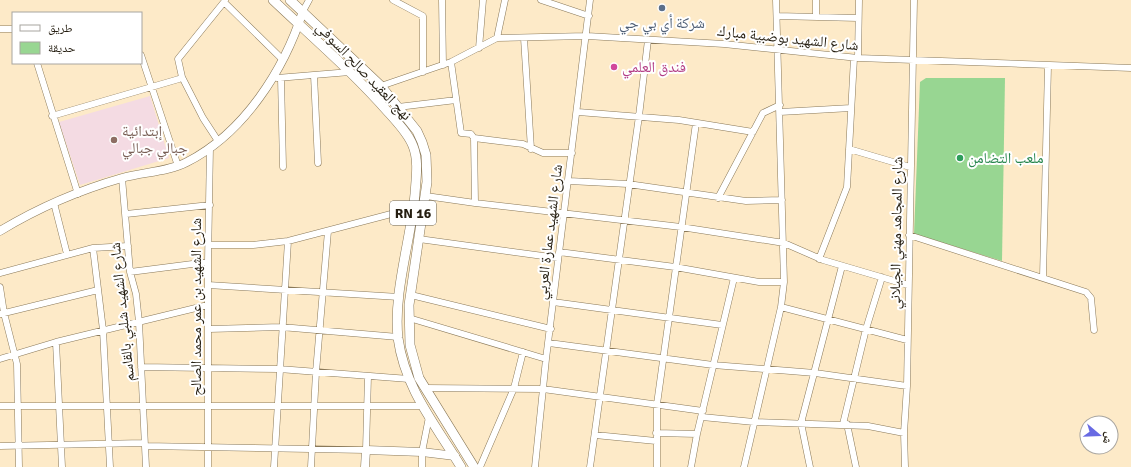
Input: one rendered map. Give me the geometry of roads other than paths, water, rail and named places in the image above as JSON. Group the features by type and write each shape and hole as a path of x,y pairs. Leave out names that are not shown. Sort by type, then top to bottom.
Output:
{"main road":[{"name":"نهج العقيد صالح السوفي","path":"273,0 350,72 408,135 413,145 417,167 414,208 399,297 398,337 409,379 422,406 461,467"},
{"name":"نهج العقيد صالح السوفي","path":"290,0 381,86 417,131 426,155 427,182 411,295 409,318 410,345 419,378 474,467"}],"street":[{"path":"0,231 25,216 54,203 122,178 178,166 210,147 234,127 260,98 299,25 303,11 309,0"},
{"path":"393,0 423,16 423,72"},
{"path":"442,0 443,66"},
{"path":"479,48 483,0"},
{"path":"381,86 443,66 496,38 505,0"},
{"path":"541,0 589,16"},
{"name":"شارع الشهيد عمارة العربي","path":"535,467 546,360 578,112 590,0"},
{"path":"744,467 765,368 781,307 784,282 776,0"},
{"path":"816,0 816,17"},
{"path":"819,259 848,187 851,108 856,58 859,0"},
{"name":"شارع المجاهد مهني الجيلاني","path":"905,467 904,433 907,386 914,0"},
{"path":"218,141 203,118 182,77 178,59 225,1 282,59"},
{"path":"777,16 858,18"},
{"path":"0,29 12,29"},
{"name":"شارع الشهيد بوضبية مبارك","path":"496,38 586,36 724,44 856,58 1131,68"},
{"path":"524,38 532,149"},
{"path":"590,467 628,184 639,116 648,40"},
{"path":"142,58 178,166"},
{"path":"451,62 461,133 471,134 474,138 523,144 544,153 572,153"},
{"path":"37,64 52,116 78,194"},
{"path":"1043,277 1048,66"},
{"path":"272,78 350,72"},
{"path":"314,75 318,163"},
{"path":"52,116 176,81 182,77"},
{"path":"281,78 283,167"},
{"path":"398,107 456,100"},
{"path":"718,198 763,113 780,106"},
{"path":"780,112 851,108"},
{"path":"578,112 696,122 753,132"},
{"path":"657,467 657,404 696,122"},
{"path":"474,138 476,173 474,203"},
{"name":"شارع الشهيد بن عمر محمد الصالح","path":"208,467 208,262 210,147"},
{"path":"849,149 910,166"},
{"name":"شارع الشهيد شلبي بالقاسم","path":"122,178 130,272 136,294 139,322 146,467"},
{"path":"569,180 628,184 746,201 782,200"},
{"path":"426,196 564,214 681,227 784,243 819,259 908,285"},
{"path":"54,203 67,254"},
{"path":"126,214 210,205"},
{"path":"209,245 253,245 288,241 414,208"},
{"path":"311,467 316,372 328,231"},
{"path":"909,234 1043,277 1089,294 1091,298 1094,330"},
{"path":"419,239 675,267 759,282 784,282"},
{"path":"274,467 281,327 288,241"},
{"path":"0,273 93,248 128,246"},
{"path":"93,248 103,330 110,467"},
{"path":"130,272 208,262"},
{"path":"810,467 801,423 842,266"},
{"path":"691,467 697,434 703,414 722,325 734,278"},
{"path":"856,467 845,424 866,329 882,278"},
{"path":"208,285 399,297"},
{"path":"0,288 2,314 13,355 17,364 20,445 19,467"},
{"path":"2,314 98,290"},
{"path":"411,295 551,330"},
{"path":"553,302 722,325"},
{"path":"0,359 56,342 208,305"},
{"path":"781,307 908,340"},
{"path":"409,318 546,360"},
{"path":"208,329 281,327 398,337"},
{"path":"56,342 62,467"},
{"path":"549,343 713,365 815,373 907,386"},
{"path":"480,467 514,388 523,352"},
{"path":"141,367 279,369 409,379"},
{"path":"365,467 368,376"},
{"path":"425,388 543,389 657,404 703,414 754,422 845,424 883,427 904,433"},
{"path":"0,406 277,406 314,408 368,405 422,406"},
{"path":"422,467 422,452 429,417"},
{"path":"656,433 697,434"},
{"path":"595,435 656,441"},
{"path":"0,446 109,443 422,452 455,456"}],"place":[{"name":"شركة أي بي جي","path":"662,8"},
{"name":"فندق العلمي","path":"614,67"},
{"name":"إبتدائية جبالي جبالي","path":"114,140"},
{"name":"ملعب التضامن","path":"960,158"}]}
